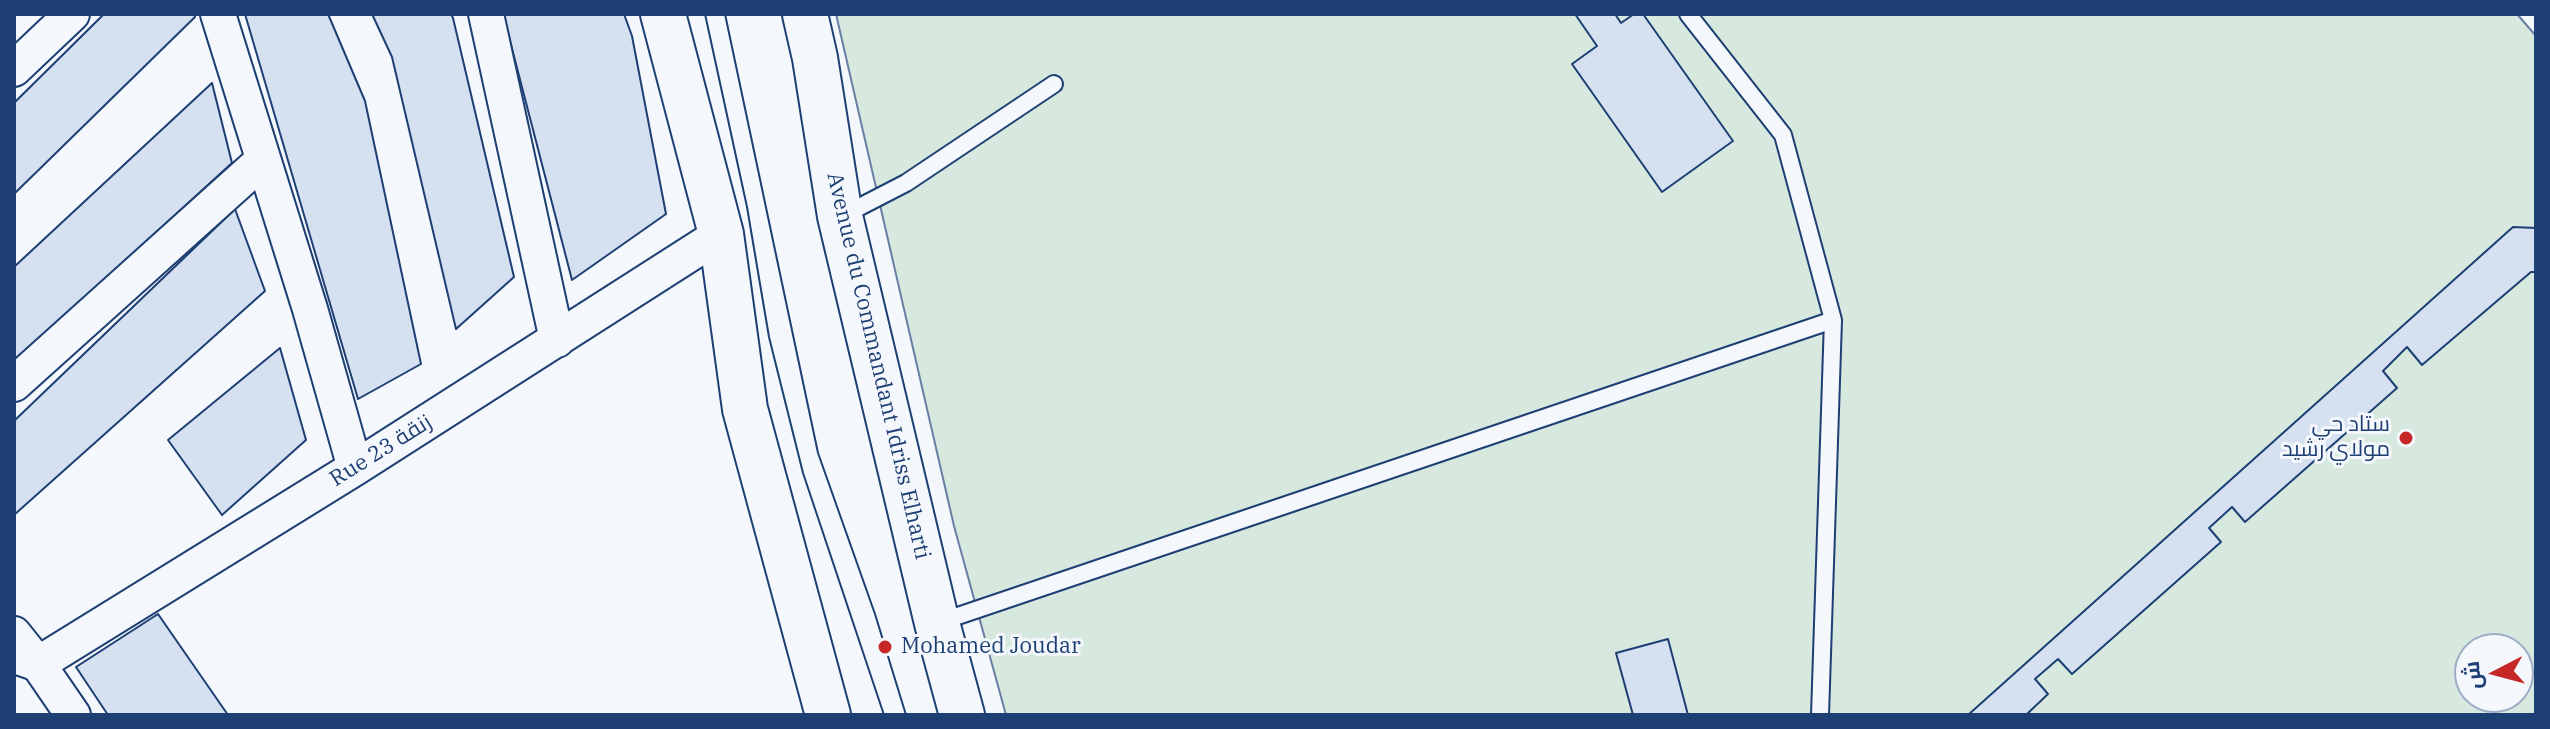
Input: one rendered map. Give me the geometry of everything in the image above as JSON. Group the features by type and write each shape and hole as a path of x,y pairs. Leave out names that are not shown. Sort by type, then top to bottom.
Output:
{"main road":[{"path":"663,14 721,234 745,409 816,709"},
{"name":"Avenue du Commandant Idriss Elharti","path":"805,14 840,216 937,623 962,715"}],"street":[{"path":"14,69 72,14"},
{"path":"218,14 310,309 355,468"},
{"path":"486,14 557,340"},
{"path":"14,384 262,161"},
{"name":"Rue 23 زنقة","path":"26,659 355,468 721,234"},
{"path":"14,634 26,659 73,715"}],"lane":[{"path":"1688,14 1783,135 1833,320 1820,715"},
{"path":"840,216 906,183 1054,84"},
{"path":"937,623 1833,320"}],"shaded area":[{"path":"836,14 2517,14 2536,36 2536,715 1006,715 954,526"}],"building":[{"path":"104,14 194,14 195,17 14,194 14,103"},
{"path":"245,14 328,14 365,101 421,364 358,399"},
{"path":"372,14 451,14 453,18 514,277 456,329 392,57"},
{"path":"503,14 624,14 632,36 666,214 572,280"},
{"path":"1575,14 1615,14 1621,23 1634,14 1643,14 1733,141 1662,192 1572,64 1597,46"},
{"path":"212,83 232,163 14,362 14,267"},
{"path":"235,209 265,291 14,515 14,421"},
{"path":"2513,227 2536,228 2536,272 2531,272 2422,365 2407,347 2383,371 2397,388 2245,522 2232,507 2209,528 2221,542 2072,674 2058,659 2035,679 2048,694 2026,715 1968,715"},
{"path":"280,348 306,440 222,515 168,440"},
{"path":"158,614 228,715 108,715 76,667"},
{"path":"1668,639 1688,715 1633,715 1616,653"}],"tram line":[{"path":"705,14 747,207 769,337 803,473 884,715"},
{"path":"725,14 818,453 875,614 906,715"}],"place":[{"name":"ستاد حي مولاي رشيد","path":"2406,438"},
{"name":"Mohamed Joudar","path":"885,647"}]}
